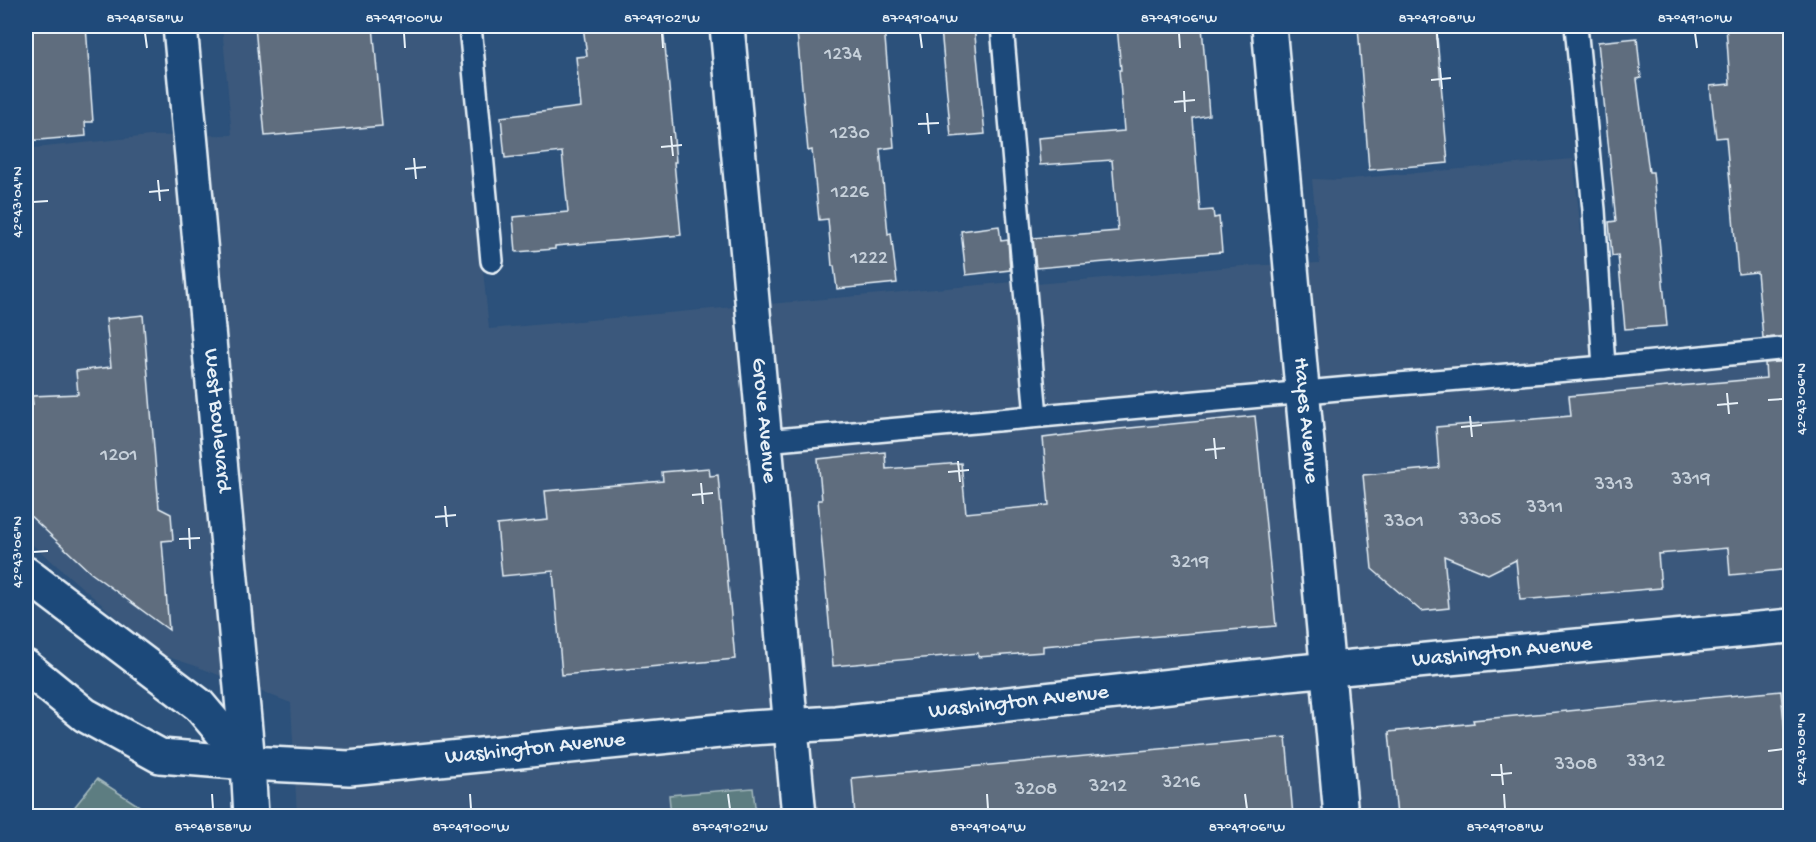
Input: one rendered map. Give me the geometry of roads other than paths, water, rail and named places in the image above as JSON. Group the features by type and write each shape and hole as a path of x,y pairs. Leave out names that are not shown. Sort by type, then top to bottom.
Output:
{"street":[{"name":"West Boulevard","path":"180,26 251,816"},
{"name":"Grove Avenue","path":"727,26 799,816"},
{"name":"Hayes Avenue","path":"1269,26 1341,816"},
{"path":"26,574 199,705 248,763"},
{"name":"Washington Avenue","path":"26,667 85,715 160,756 350,768 750,728 790,727 1328,670 1791,626"}],"lane":[{"path":"470,26 492,261"},
{"path":"1002,26 1036,416"},
{"path":"1576,26 1594,210 1604,367"},
{"path":"765,441 1604,367 1791,348"}]}
